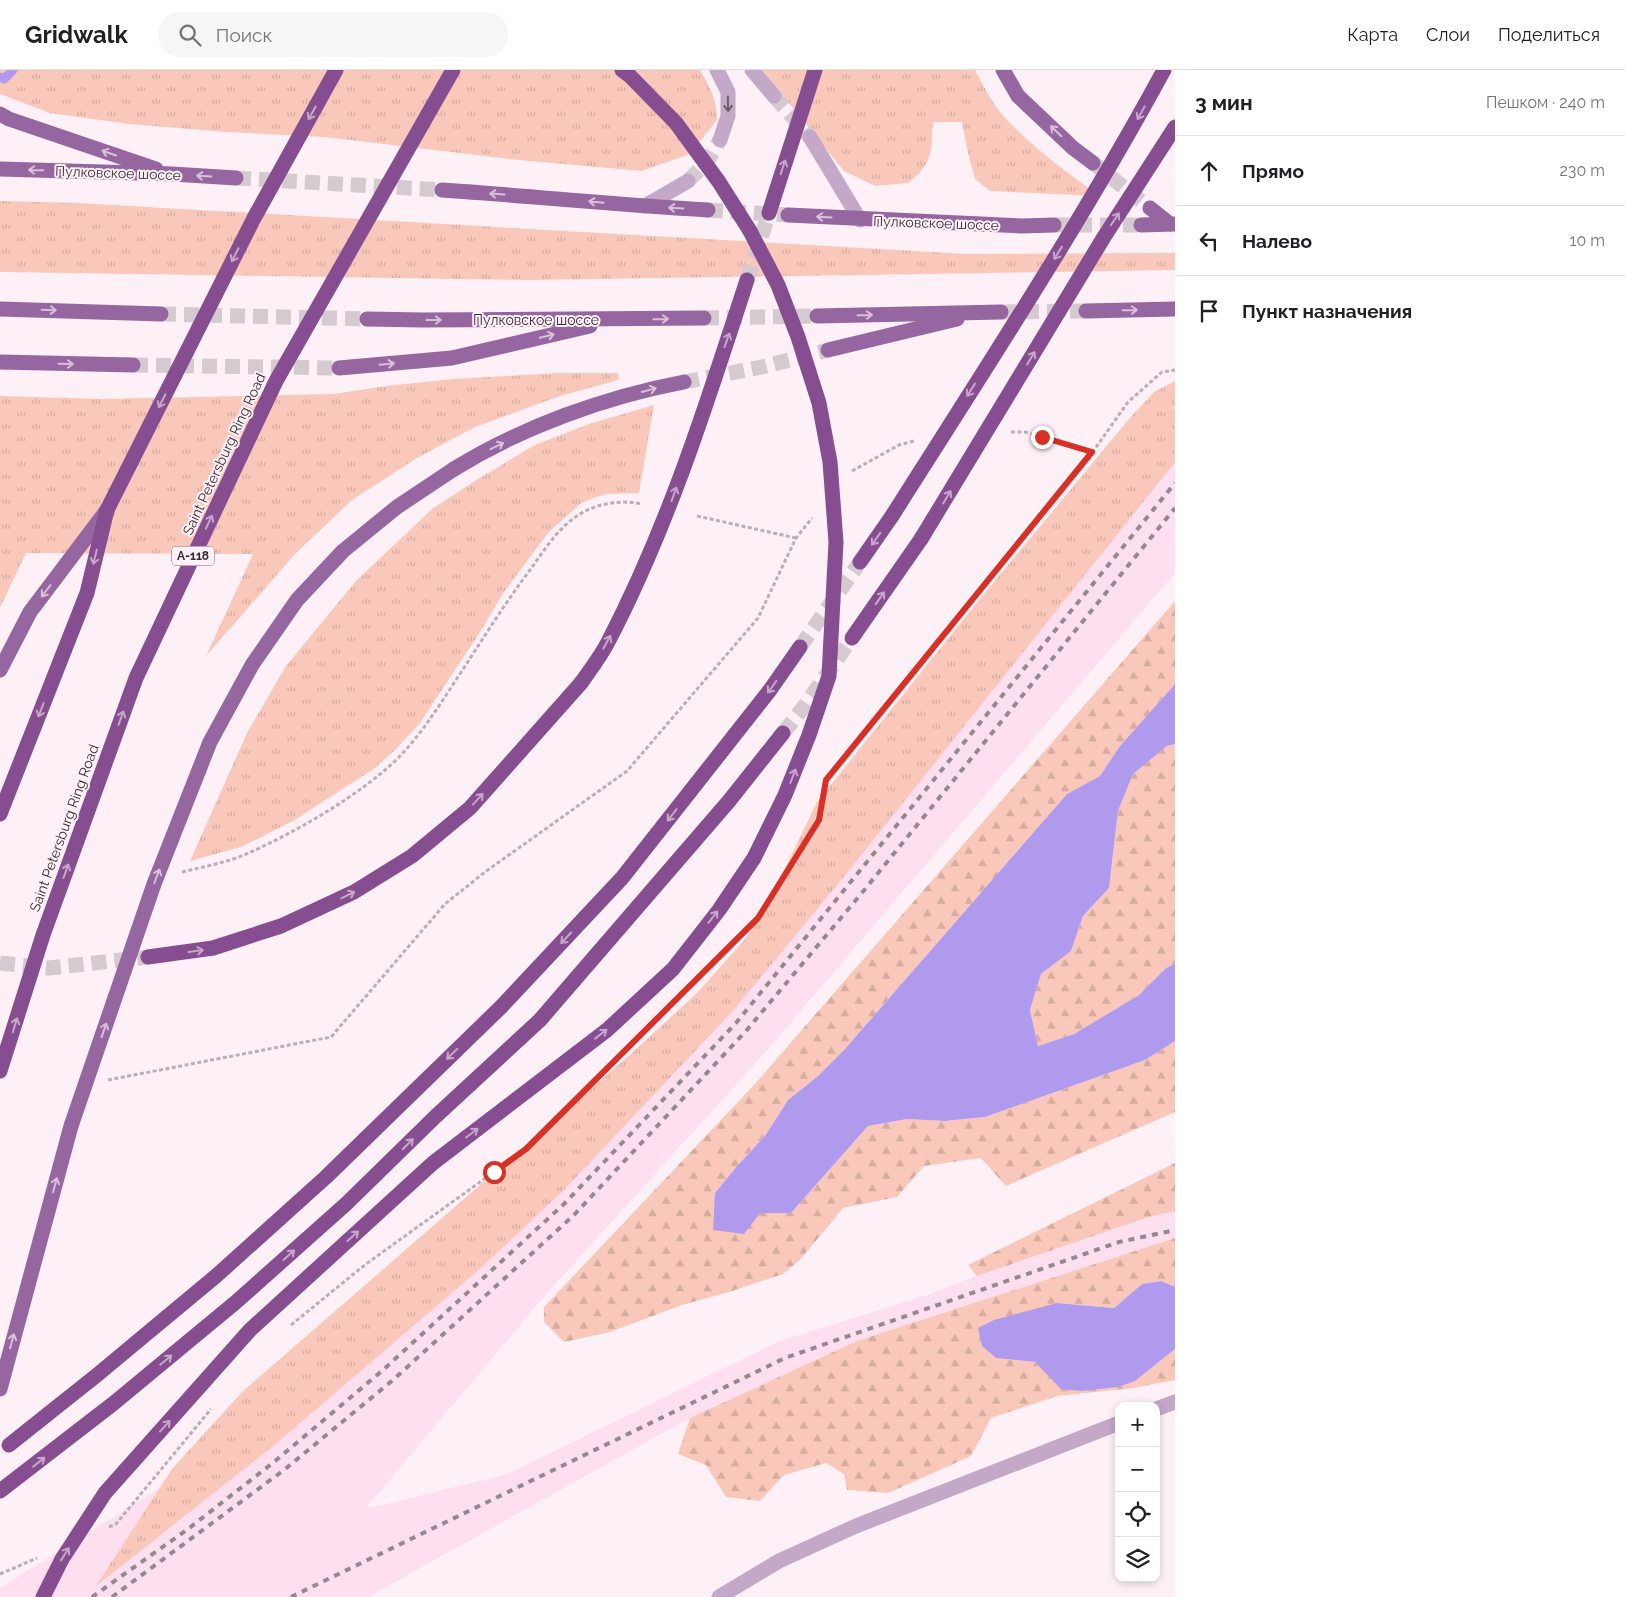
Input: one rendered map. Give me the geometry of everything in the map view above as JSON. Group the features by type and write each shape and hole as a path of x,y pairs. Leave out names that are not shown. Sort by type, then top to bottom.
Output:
{"highway":[{"path":"0,814 87,593 107,510 254,218 336,70"},
{"name":"Saint Petersburg Ring Road","path":"0,1071 43,935 136,678 276,381 452,70"},
{"path":"43,1597 62,1559 105,1493 250,1330 433,1163 607,1030 673,969 719,910 754,858 785,795 809,735 829,676 836,542 830,462 819,403 795,328 778,285 750,231 719,182 676,124 622,70"},
{"path":"768,213 814,70"},
{"path":"860,562 892,516 1069,236 1164,70"},
{"path":"852,638 921,539 1104,237 1175,127"},
{"path":"148,957 213,948 280,926 354,892 412,856 470,808 581,683 607,644 632,593 672,501 747,280"},
{"path":"9,1445 216,1276 326,1177 501,1007 622,878 770,690 800,647"},
{"path":"0,1492 114,1403 236,1302 346,1204 436,1116 540,1020 717,815 783,733"}],"main road":[{"path":"1003,70 1018,96 1073,148 1093,163"},
{"path":"0,114 9,120 172,174"},
{"name":"Пулковское шоссе","path":"0,169 172,174 236,178"},
{"path":"442,190 708,210"},
{"path":"1150,208 1173,224"},
{"name":"Пулковское шоссе","path":"788,215 860,220 1021,226 1054,225"},
{"path":"1140,225 1173,224"},
{"path":"0,309 161,314"},
{"path":"1086,311 1175,310"},
{"path":"828,350 985,312"},
{"path":"817,316 1001,312"},
{"name":"Пулковское шоссе","path":"368,319 704,318"},
{"path":"339,368 452,358 619,319"},
{"path":"0,362 133,365"},
{"path":"0,1388 71,1126 154,884 210,742 252,665 298,600 343,551 397,508 454,469 525,431 592,406 684,382"},
{"path":"0,670 30,612 107,510"}],"street":[{"path":"717,70 728,92 728,116 720,140"},
{"path":"752,70 774,96"},
{"path":"810,137 860,220"},
{"path":"645,206 688,181"},
{"path":"1160,1408 1175,1402"},
{"path":"719,1597 779,1562 856,1526 1115,1425"}],"path":[{"path":"285,1330 366,1264 526,1149 758,918 819,820 826,780 1092,452 1128,402 1162,372 1175,370"},
{"path":"1008,432 1026,432 1092,452"},
{"path":"182,872 216,864 244,854 297,829 379,775 424,728 510,596 554,538 574,518 597,506 609,503 642,504"},
{"path":"697,516 796,538"},
{"path":"105,1080 331,1037 445,904 485,872 627,771 758,618"},
{"path":"108,1528 116,1524 212,1409"},
{"path":"0,1574 46,1554"}],"shaded area":[{"path":"1175,406 1175,573 768,1049 540,1301 365,1509 508,1474 777,1342 927,1295 1149,1217 1175,1211 1175,1238 857,1341 690,1418 368,1597 0,1597 0,1588 179,1476 754,945"},
{"path":"1175,684 1175,744 1167,746 1133,774 1118,811 1109,888 1083,916 1071,951 1041,974 1030,1010 1038,1046 1074,1034 1139,995 1166,968 1175,964 1175,1041 1145,1060 985,1117 945,1121 907,1119 868,1126 791,1213 760,1213 744,1234 713,1230 715,1193 765,1136 788,1100 818,1076 844,1050 1067,794 1100,776 1120,746"},
{"path":"1161,1281 1175,1287 1175,1349 1135,1381 1118,1387 1081,1391 1061,1389 1035,1362 996,1358 982,1346 978,1328 994,1320 1057,1303 1114,1308 1142,1284"}],"green space":[{"path":"0,70 700,70 710,88 717,120 690,154 642,171 518,160 325,137 129,124 50,113 0,94"},
{"path":"762,70 975,70 997,108 1016,130 1099,196 990,191 975,179 962,122 933,122 931,150 927,162 919,174 908,183 875,186 844,171"},
{"path":"0,201 78,203 967,254 1175,253 1175,270 529,280 0,272"},
{"path":"559,373 618,373 618,380 560,396 475,427 417,458 352,500 295,554 206,656 253,554 26,553 0,608 0,396 102,399 334,394 453,379"},
{"path":"1175,381 1175,406 1172,408 1175,410 1175,462 843,878 731,1013 562,1192 482,1267 271,1448 96,1586 172,1469 242,1392 632,1053 698,992 746,938 774,891 817,802 984,594 1129,419 1154,392"},
{"path":"654,405 639,493 607,494 593,498 580,504 548,533 504,592 420,723 395,750 375,768 293,821 241,847 190,861 247,733 286,666 356,581 432,509 535,445 589,424"},
{"path":"1175,601 1175,684 1120,746 1100,776 1067,794 844,1050 818,1076 788,1100 765,1136 715,1193 760,1213 791,1213 868,1126 907,1119 945,1121 985,1117 1145,1060 1175,1041 1175,1112 1006,1186 981,1158 924,1166 897,1197 843,1208 800,1260 783,1274 682,1305 610,1332 564,1342 544,1322 544,1307 754,1085"},
{"path":"1175,744 1175,964 1166,968 1139,995 1074,1034 1038,1046 1030,1010 1041,974 1071,951 1083,916 1109,888 1118,811 1133,774 1167,746"},
{"path":"1175,1163 1175,1211 1149,1217 977,1276 968,1265"},
{"path":"1175,1238 1175,1287 1161,1281 1142,1284 1114,1308 1057,1303 996,1358 1035,1362 1062,1389 1135,1381 1175,1349 1175,1380 1133,1388 1057,1396 991,1418 971,1456 888,1493 847,1490 844,1474 826,1463 784,1475 760,1501 726,1497 706,1465 678,1454 690,1418 857,1341"}],"waterway":[{"path":"0,77 4,79 13,70"}],"tunnel":[{"path":"774,96 810,137"},
{"path":"688,181 707,162 720,140"},
{"path":"1093,163 1150,208"},
{"path":"236,178 442,190"},
{"path":"708,210 788,215"},
{"path":"747,280 769,213"},
{"path":"1054,225 1141,225"},
{"path":"1001,312 1086,311"},
{"path":"161,314 367,319"},
{"path":"704,318 817,316"},
{"path":"684,382 762,367 828,350"},
{"path":"133,365 339,368"},
{"path":"800,647 860,562"},
{"path":"783,733 806,704 852,638"},
{"path":"0,963 49,968 148,957"}],"railway":[{"path":"92,1597 188,1529 274,1462 383,1370 564,1204 736,1023 1175,483"},
{"path":"112,1597 284,1470 393,1380 574,1215 746,1031 861,894 1175,508"},
{"path":"291,1597 785,1358 1119,1242 1175,1230"}],"route":[{"path":"494,1172 526,1149 758,918 819,820 826,780 1092,452 1042,437"}]}
